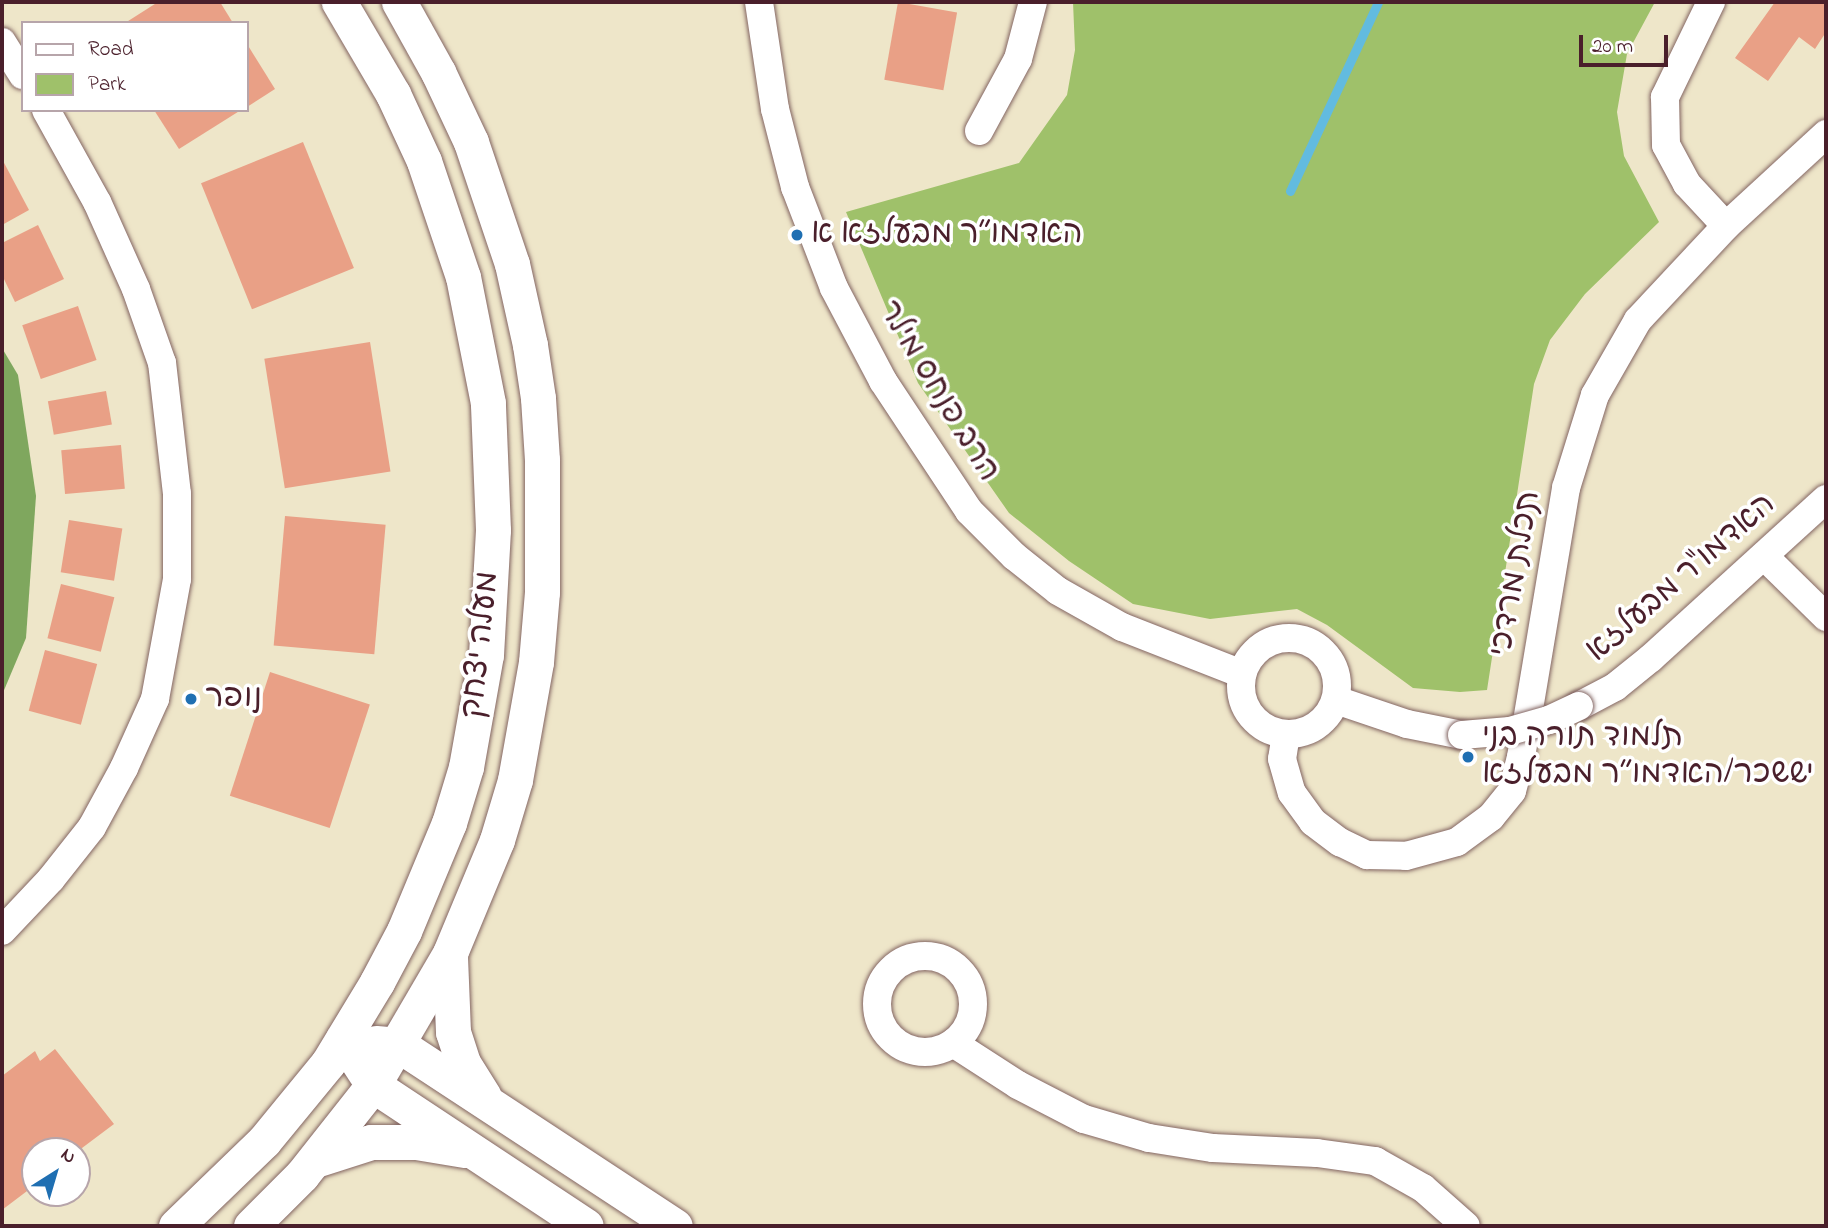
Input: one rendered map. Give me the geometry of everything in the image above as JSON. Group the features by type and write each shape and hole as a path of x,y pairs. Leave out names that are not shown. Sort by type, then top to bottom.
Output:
{"street":[{"name":"מעלה יצחק","path":"176,1226 264,1142 343,1039 404,931 449,823 466,767 486,655 493,530 488,403 463,277 424,161 393,94 339,2"},
{"name":"מעלה יצחק","path":"251,1226 315,1160 373,1085 399,1045 450,953 497,839 514,780 528,713 542,592 542,460 538,398 530,345 512,264 471,142 438,72 399,2"},
{"name":"הרב פנחס מילר","path":"759,2 775,109 795,187 834,288 883,381 969,511 1014,556 1058,591 1122,627 1242,674"},
{"path":"979,131 1018,59 1034,2"},
{"path":"1711,2 1665,97 1666,145 1687,184 1726,226"},
{"path":"2,42 21,72"},
{"path":"2,931 51,879 92,827 124,768 155,699 177,579 177,494 162,363 136,289 97,202 47,112"},
{"name":"תכלת מרדכי","path":"1286,734 1282,759 1292,793 1313,822 1340,842 1367,855 1406,856 1457,842 1490,817 1512,791 1521,757 1566,488 1595,395 1638,320 1726,226 1826,134"},
{"name":"האדמו\"ר מבעלזא","path":"1336,701 1407,724 1462,735 1510,731 1549,720 1615,687 1651,658 1826,499"},
{"path":"1764,556 1826,617"},
{"path":"1281,638 1298,638 1314,644 1330,660 1338,684 1336,701 1318,726 1302,733 1286,734 1269,730 1251,714 1241,691 1242,674 1252,654 1265,644 1281,638"},
{"path":"450,953 453,1032 463,1063 489,1103"},
{"path":"343,1039 399,1045 675,1226"},
{"path":"343,1039 373,1085 586,1226"},
{"path":"953,1043 1018,1085 1084,1119 1149,1138 1213,1148 1317,1153 1375,1161 1423,1188 1466,1226"},
{"path":"315,1160 370,1142 416,1142 474,1151"}],"green space":[{"path":"1073,2 1655,2 1627,54 1617,112 1624,156 1659,222 1585,294 1550,340 1534,384 1487,690 1460,692 1413,688 1327,625 1297,609 1210,619 1133,604 1069,561 1009,513 918,383 846,212 1019,163 1067,95 1075,50"},
{"path":"2,348 18,375 36,496 26,638 2,695"}],"building":[{"path":"158,2 220,2 232,21 128,21"},
{"path":"898,2 957,12 943,90 884,80"},
{"path":"1775,2 1826,2 1826,32 1815,49 1799,37 1768,81 1735,58"},
{"path":"248,46 275,89 248,106"},
{"path":"155,112 238,112 179,149"},
{"path":"303,142 354,268 252,309 201,183"},
{"path":"2,159 29,210 2,225"},
{"path":"38,225 64,279 15,302 2,275 2,243"},
{"path":"78,306 97,360 41,379 22,325"},
{"path":"370,342 390,471 285,488 264,359"},
{"path":"106,391 112,424 54,435 48,401"},
{"path":"121,445 125,489 65,494 61,450"},
{"path":"285,516 386,525 374,654 274,646"},
{"path":"69,520 122,528 114,581 61,572"},
{"path":"61,584 114,597 101,652 47,638"},
{"path":"45,650 97,664 81,725 29,711"},
{"path":"270,672 370,704 330,828 230,796"},
{"path":"55,1049 114,1124 91,1141 91,1137 21,1137 21,1196 2,1210 2,1076 35,1051 40,1061"}],"waterway":[{"path":"1290,191 1378,2"}],"place":[{"name":"האדמו״ר מבעלזא א","path":"797,235"},
{"name":"נופר","path":"191,699"},
{"name":"תלמוד תורה בני יששכר/האדמו״ר מבעלזא","path":"1468,757"}]}
